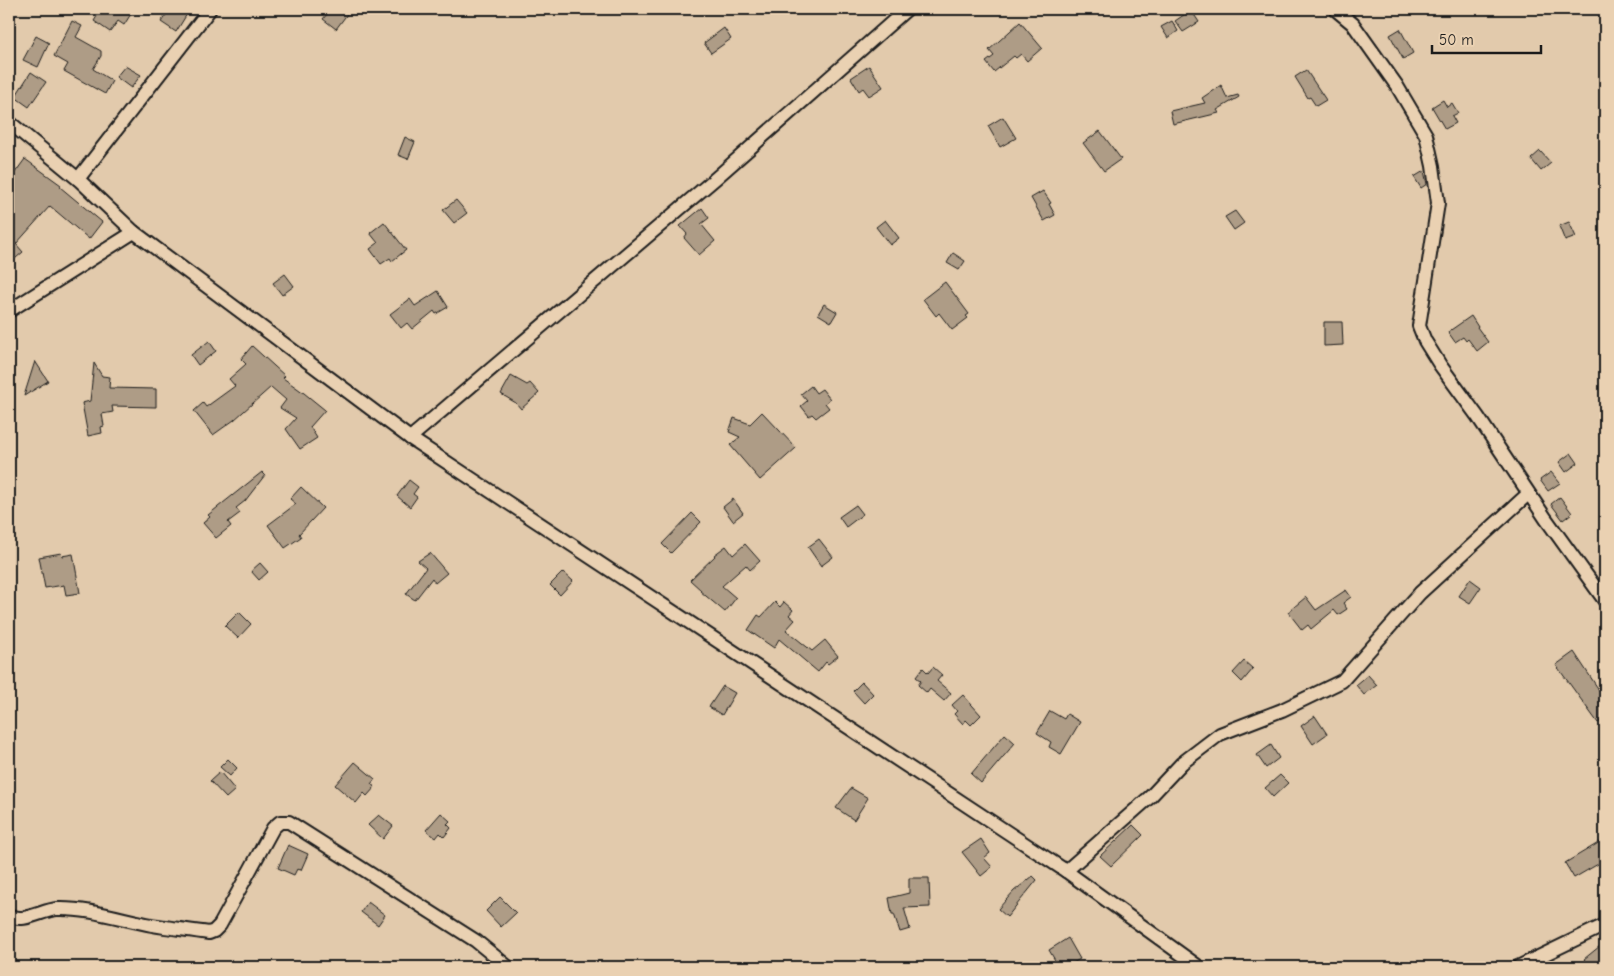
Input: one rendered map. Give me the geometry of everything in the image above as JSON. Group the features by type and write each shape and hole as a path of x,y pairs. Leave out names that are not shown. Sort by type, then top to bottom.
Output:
{"street":[{"path":"78,179 210,9"},
{"path":"410,438 716,178 907,9"},
{"path":"1336,9 1353,24 1392,78 1426,135 1433,166 1438,203 1419,326 1425,341 1478,417 1528,494 1605,601"},
{"path":"9,122 78,179 134,232 410,438 1066,871 1199,967"},
{"path":"9,311 134,232"},
{"path":"1066,871 1151,796 1182,763 1220,734 1282,710 1342,681 1420,593 1528,494"},
{"path":"9,915 14,918 22,918 55,909 89,911 152,925 209,933 220,925 274,828 280,822 289,822 476,941 508,967"},
{"path":"1518,967 1605,925"}],"building":[{"path":"99,9 134,9 124,25 118,21 110,32 94,21 101,10"},
{"path":"170,9 190,9 176,32 161,22"},
{"path":"331,9 351,9 336,29 323,19"},
{"path":"1191,10 1199,22 1183,32 1175,21"},
{"path":"72,21 82,26 76,37 101,51 101,56 93,69 112,81 105,94 64,71 68,64 54,56"},
{"path":"1172,21 1178,31 1168,38 1161,27"},
{"path":"1020,22 1042,48 1027,61 1021,54 1016,58 1014,56 994,72 986,62 994,56 989,50"},
{"path":"724,28 731,39 711,53 704,43"},
{"path":"1400,29 1413,53 1403,59 1390,35"},
{"path":"36,36 49,43 38,67 23,60"},
{"path":"125,66 141,75 131,88 116,77"},
{"path":"869,66 883,87 869,96 863,88 859,91 851,78"},
{"path":"1306,70 1326,100 1316,106 1310,97 1308,98 1295,77"},
{"path":"31,72 46,82 29,107 15,97"},
{"path":"1221,85 1227,98 1238,95 1239,97 1217,110 1219,113 1173,124 1170,111 1205,103 1202,98"},
{"path":"1443,100 1447,107 1452,103 1458,113 1452,116 1456,123 1445,129 1432,107"},
{"path":"1003,117 1016,138 1000,147 988,126"},
{"path":"1100,131 1121,159 1104,171 1083,143"},
{"path":"405,137 415,142 408,159 398,155"},
{"path":"1540,151 1551,163 1541,171 1531,159"},
{"path":"25,159 61,185 60,187 102,222 89,239 50,206 16,244 23,252 9,264 9,170 14,174"},
{"path":"1424,171 1427,184 1421,188 1414,177"},
{"path":"1043,191 1051,203 1049,204 1055,215 1044,221 1031,198"},
{"path":"456,200 467,213 454,223 443,210"},
{"path":"702,208 709,218 701,224 715,241 699,255 684,238 687,234 680,226"},
{"path":"1235,211 1244,223 1234,230 1225,217"},
{"path":"885,220 899,238 890,245 876,227"},
{"path":"384,222 406,250 392,261 390,258 381,264 370,249 378,243 370,233"},
{"path":"1569,222 1576,237 1565,241 1559,226"},
{"path":"953,253 965,261 959,270 947,263"},
{"path":"285,274 294,286 282,295 273,283"},
{"path":"945,282 969,314 966,316 968,318 952,330 939,313 936,316 923,299"},
{"path":"438,291 448,307 436,314 434,311 412,329 407,323 401,328 390,314 410,299 415,306"},
{"path":"824,304 837,312 831,322 818,314"},
{"path":"1471,316 1488,342 1477,351 1468,339 1466,341 1463,337 1455,342 1448,332"},
{"path":"1324,322 1342,322 1343,345 1324,346"},
{"path":"209,341 216,351 198,365 191,355"},
{"path":"252,346 285,376 283,378 325,410 310,427 317,438 300,449 286,429 296,418 280,408 286,400 271,387 234,420 213,435 194,411 203,403 206,407 235,386 229,379 246,364 241,359"},
{"path":"35,361 48,381 24,396"},
{"path":"94,363 102,376 110,377 109,388 156,389 156,407 112,406 113,412 102,414 104,426 101,427 102,433 88,436 82,403 90,401"},
{"path":"511,376 527,385 530,383 539,393 521,409 516,403 501,394"},
{"path":"811,386 816,393 822,389 830,399 825,403 829,408 816,418 812,414 809,416 801,406 807,401 801,394"},
{"path":"762,412 796,448 760,480 730,445 740,437 729,432 734,418 750,424"},
{"path":"1571,453 1578,463 1566,472 1559,462"},
{"path":"262,472 265,475 245,501 236,508 240,513 228,522 231,526 216,538 203,523 210,517 208,515"},
{"path":"1551,472 1560,483 1548,491 1540,480"},
{"path":"409,480 418,487 413,494 417,497 410,507 397,496"},
{"path":"301,487 323,508 299,534 301,537 285,548 268,525 296,504 290,499"},
{"path":"1560,497 1572,513 1563,520 1551,504"},
{"path":"733,499 743,513 733,521 723,507"},
{"path":"856,505 863,514 846,527 839,517"},
{"path":"692,513 701,522 671,553 662,544"},
{"path":"819,539 833,557 821,566 808,547"},
{"path":"745,544 760,561 750,570 746,565 722,586 736,598 725,612 690,580 714,555 726,546 733,555"},
{"path":"61,553 62,556 73,554 80,593 66,595 64,585 45,588 39,557"},
{"path":"430,553 447,573 435,583 432,578 415,600 406,594 426,568 418,561"},
{"path":"260,563 268,572 259,580 251,571"},
{"path":"563,572 573,581 560,595 550,585"},
{"path":"1470,579 1481,587 1470,603 1459,596"},
{"path":"1346,590 1351,597 1343,603 1347,609 1338,615 1334,610 1311,629 1308,625 1302,630 1288,612 1306,597 1316,610"},
{"path":"775,602 780,607 784,602 793,610 789,615 795,620 786,630 812,651 825,640 838,656 828,664 826,662 818,672 779,639 774,648 748,630 758,615 761,617"},
{"path":"239,612 251,624 238,638 225,626"},
{"path":"1574,652 1605,699 1605,718 1598,723 1556,665"},
{"path":"1244,661 1253,669 1242,682 1233,673"},
{"path":"933,667 942,675 937,681 951,693 944,701 930,689 927,693 918,685 921,681 916,677 923,668 928,673"},
{"path":"1368,675 1377,685 1364,695 1356,685"},
{"path":"862,682 873,694 864,703 853,691"},
{"path":"723,686 735,693 722,715 709,707"},
{"path":"963,695 981,715 971,725 966,720 963,724 954,714 957,711 952,705"},
{"path":"1050,711 1064,719 1067,714 1080,722 1061,754 1049,747 1051,742 1037,733"},
{"path":"1315,716 1327,734 1313,744 1301,726"},
{"path":"1005,734 1015,743 981,783 971,774"},
{"path":"1271,745 1279,758 1266,768 1257,755"},
{"path":"228,759 237,768 230,776 220,767"},
{"path":"355,762 375,779 371,784 375,787 367,796 364,793 356,803 335,785"},
{"path":"220,772 235,790 226,798 210,781"},
{"path":"1280,775 1288,783 1273,797 1265,788"},
{"path":"851,788 868,798 854,820 836,808"},
{"path":"441,813 450,821 447,824 451,828 444,837 440,833 436,838 426,830"},
{"path":"379,815 393,826 383,839 368,825"},
{"path":"1133,825 1143,835 1111,866 1100,856"},
{"path":"981,839 990,853 984,858 992,867 981,876 962,852"},
{"path":"1605,839 1605,860 1574,878 1565,863"},
{"path":"288,845 308,854 301,870 297,869 294,875 278,868"},
{"path":"1033,876 1037,880 1007,917 998,909 1014,891"},
{"path":"909,878 929,878 930,907 904,908 910,929 900,932 894,914 892,914 889,898 909,893"},
{"path":"500,897 516,913 501,927 486,911"},
{"path":"368,902 385,915 378,925 361,912"},
{"path":"1068,938 1080,959 1066,967 1059,967 1049,950"},
{"path":"1605,942 1605,959 1591,967 1584,959"}]}
